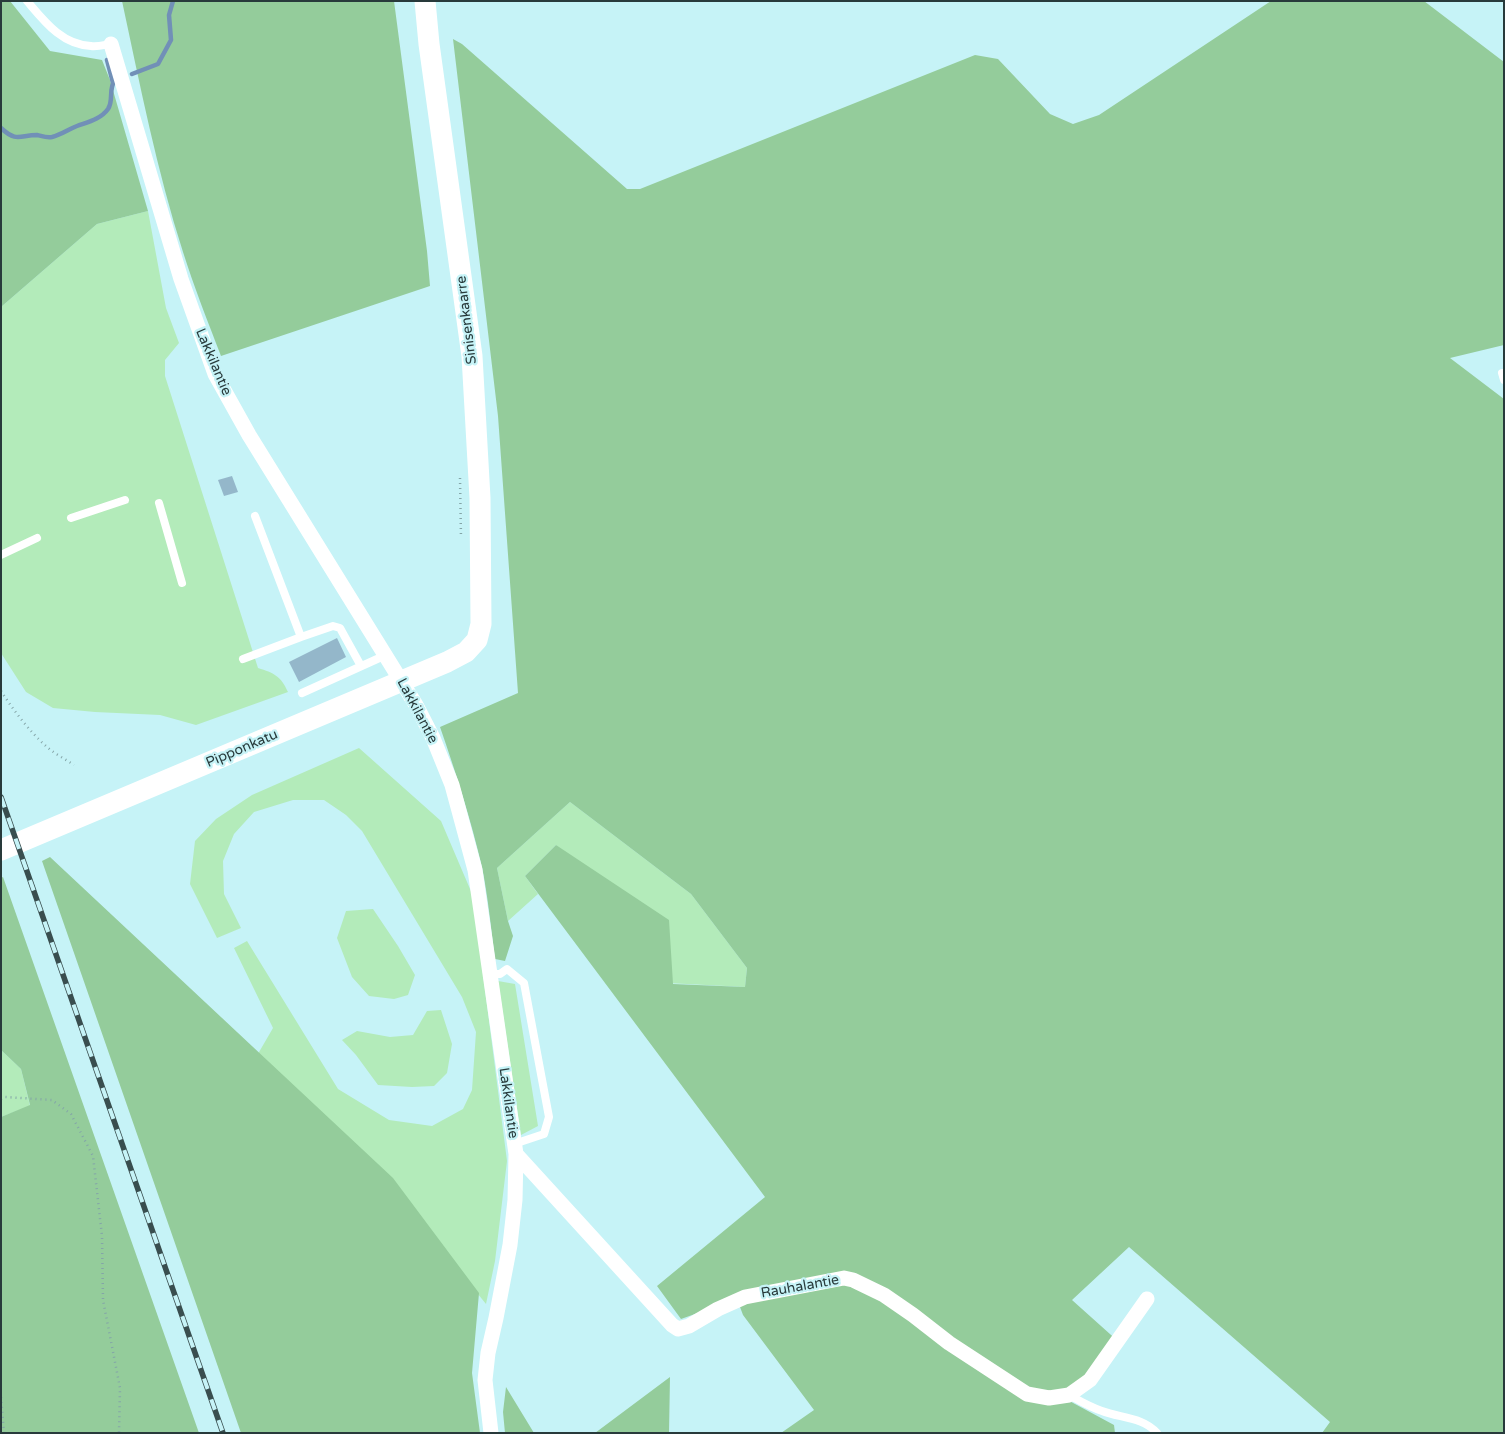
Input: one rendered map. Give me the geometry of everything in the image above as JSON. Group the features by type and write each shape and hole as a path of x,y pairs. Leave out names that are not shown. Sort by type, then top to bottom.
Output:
{"street":[{"name":"Sinisenkaarre","path":"425,1 429,44 472,356 480,498 481,624 477,640"},
{"name":"Lakkilantie","path":"111,44 181,279 215,374 249,435 416,705 433,738 452,785 475,870 515,1149 515,1200 510,1244 488,1353 485,1380 491,1433"},
{"name":"Pipponkatu","path":"1,850 459,656 466,652 477,640"},
{"name":"Rauhalantie","path":"515,1149 672,1325 678,1328 689,1326 718,1309 745,1297 844,1278 853,1280 884,1295 949,1343 1027,1394 1049,1398 1069,1395"},
{"path":"1069,1395 1090,1380 1147,1300"}],"lane":[{"path":"27,1 56,34 74,43 90,46 111,44"},
{"path":"71,518 125,500"},
{"path":"159,503 182,583"},
{"path":"254,516 301,637"},
{"path":"1,555 37,538"},
{"path":"243,658 333,626 340,628 361,666"},
{"path":"302,693 386,655"},
{"path":"490,974 500,974 507,969 524,983 548,1117 544,1134 515,1149"},
{"path":"1069,1395 1104,1412 1138,1420 1157,1433"}],"path":[{"path":"460,478 461,542"},
{"path":"1,691 9,704 48,747 74,765"},
{"path":"1,1099 5,1097 52,1100 72,1114 94,1156 102,1236 103,1300 120,1388 119,1433"},
{"path":"1,1397 4,1433"}],"green space":[{"path":"1,1 10,1 50,51 102,60 110,80 148,211 97,224 1,307"},
{"path":"122,1 394,1 430,286 221,356 183,252 165,190"},
{"path":"1271,1 1424,1 1504,62 1504,345 1450,358 1504,399 1504,1433 1322,1433 1330,1422 1129,1247 1072,1300 1120,1343 1062,1397 1114,1425 1115,1433 781,1433 814,1410 743,1315 737,1299 681,1319 657,1286 765,1197 525,876 556,845 669,920 673,984 745,987 747,968 691,894 570,802 497,868 513,936 505,961 495,959 482,867 463,797 440,727 518,693 498,416 453,39 462,44 627,189 640,189 975,55 998,59 1050,114 1073,124 1099,115"},
{"path":"148,211 166,308 179,343 165,360 165,376 258,668 276,676 283,682 288,692 196,725 160,715 53,708 26,692 1,653 1,307 97,224"},
{"path":"359,748 441,821 473,896 507,1161 495,1261 486,1304 391,1187 255,1059 273,1028 234,948 247,941 338,1089 389,1120 432,1126 463,1109 472,1090 476,1032 462,997 362,831 346,815 324,800 293,800 254,812 234,834 223,861 224,894 241,928 217,938 190,884 195,841 216,819 252,795"},
{"path":"570,802 691,894 747,968 745,987 667,983 556,845 525,876 538,894 508,921 497,868"},
{"path":"50,857 393,1178 479,1293 472,1373 480,1433 241,1433 42,861"},
{"path":"3,877 199,1433 1,1433 1,1117 30,1105 21,1069 1,1050 1,878"},
{"path":"373,909 415,975 408,995 394,999 369,996 352,977 337,938 346,911"},
{"path":"498,981 515,984 538,1126 521,1135"},
{"path":"441,1010 452,1044 447,1073 434,1086 378,1085 356,1055 342,1040 357,1031 390,1037 413,1035 427,1011"},
{"path":"1,1050 21,1069 30,1106 1,1117"},
{"path":"670,1377 669,1433 595,1433"},
{"path":"506,1387 534,1433 505,1433 503,1412"}],"building":[{"path":"232,476 238,492 224,496 218,480"},
{"path":"337,638 346,657 299,682 289,662"}],"waterway":[{"path":"132,74 158,64 171,40 169,15 173,1"},
{"path":"107,60 113,83"},
{"path":"1,128 6,133 15,137 37,135 50,137 59,135 102,115 110,106 112,87 115,80"}],"railway":[{"path":"1,797 223,1433"}]}
